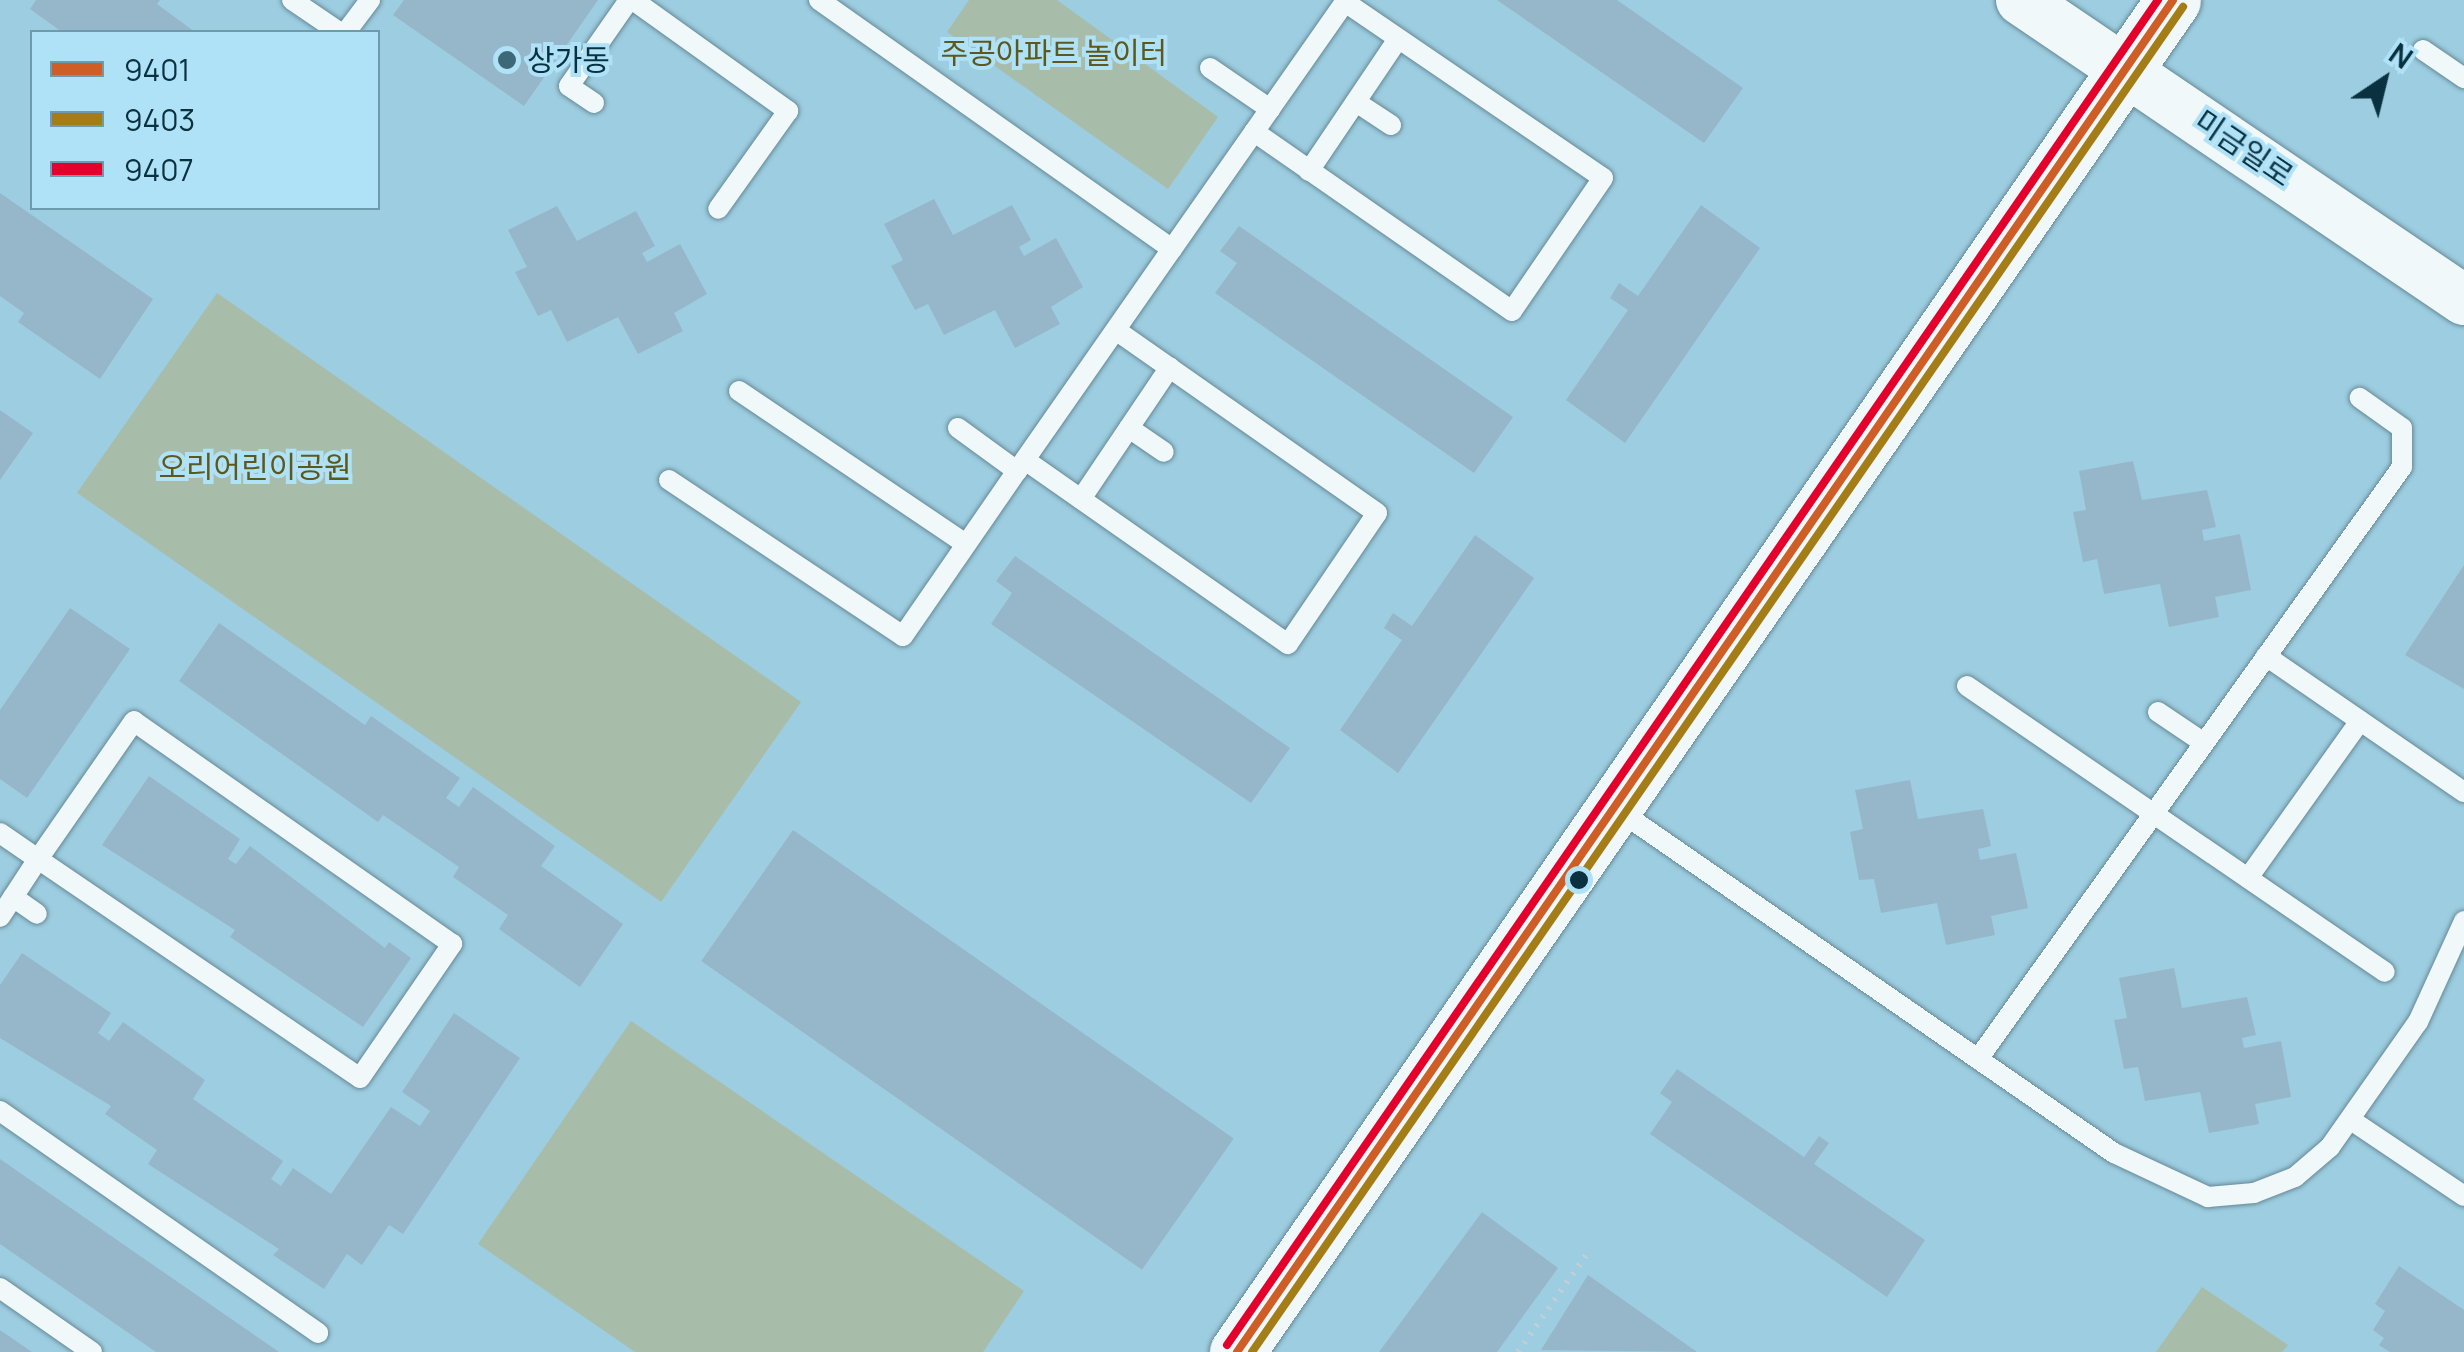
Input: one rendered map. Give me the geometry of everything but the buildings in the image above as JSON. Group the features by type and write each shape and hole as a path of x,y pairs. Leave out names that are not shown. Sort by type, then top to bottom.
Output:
{"main road":[{"path":"1237,1352 2173,0"}],"street":[{"name":"미금일로","path":"2022,0 2464,300"}],"lane":[{"path":"292,0 339,30"},
{"path":"344,30 370,0"},
{"path":"594,103 569,86 631,0 788,111 718,210"},
{"path":"819,0 1172,248"},
{"path":"669,480 903,636 1172,248 1345,2 1603,178 1512,311 1254,132"},
{"path":"1309,171 1398,38"},
{"path":"2423,50 2464,78"},
{"path":"1210,68 1270,109"},
{"path":"1356,102 1390,125"},
{"path":"958,428 1081,499 1288,644 1377,513 1116,330"},
{"path":"1081,499 1170,368"},
{"path":"739,390 966,544"},
{"path":"1978,1058 2402,468 2402,428 2360,398"},
{"path":"1129,428 1164,452"},
{"path":"2266,656 2464,792"},
{"path":"1967,686 2385,972"},
{"path":"2158,712 2204,743"},
{"path":"2248,878 2360,720"},
{"path":"0,834 38,860 360,1078 452,944 134,721 38,860 0,917"},
{"path":"1614,807 2114,1153 2208,1197 2254,1193 2295,1178 2351,1120 2418,1022 2464,922"},
{"path":"13,898 38,914"},
{"path":"0,1111 318,1333"},
{"path":"2351,1120 2464,1196"},
{"path":"0,1288 92,1352"}],"path":[{"path":"1518,1352 1587,1254"}],"green space":[{"name":"주공아파트 놀이터","path":"969,0 1057,0 1218,117 1168,189 947,32"},
{"name":"오리어린이공원","path":"217,293 801,702 661,902 77,493"},
{"path":"631,1021 1024,1291 983,1352 635,1352 478,1244"},
{"path":"2202,1287 2288,1345 2282,1352 2156,1352"}],"transit line":[{"name":"9407","path":"1227,1345 2158,0"},
{"name":"9401","path":"1237,1352 2173,0"},
{"name":"9403","path":"1252,1352 2183,7"}],"place":[{"name":"상가동","path":"507,60"}]}
